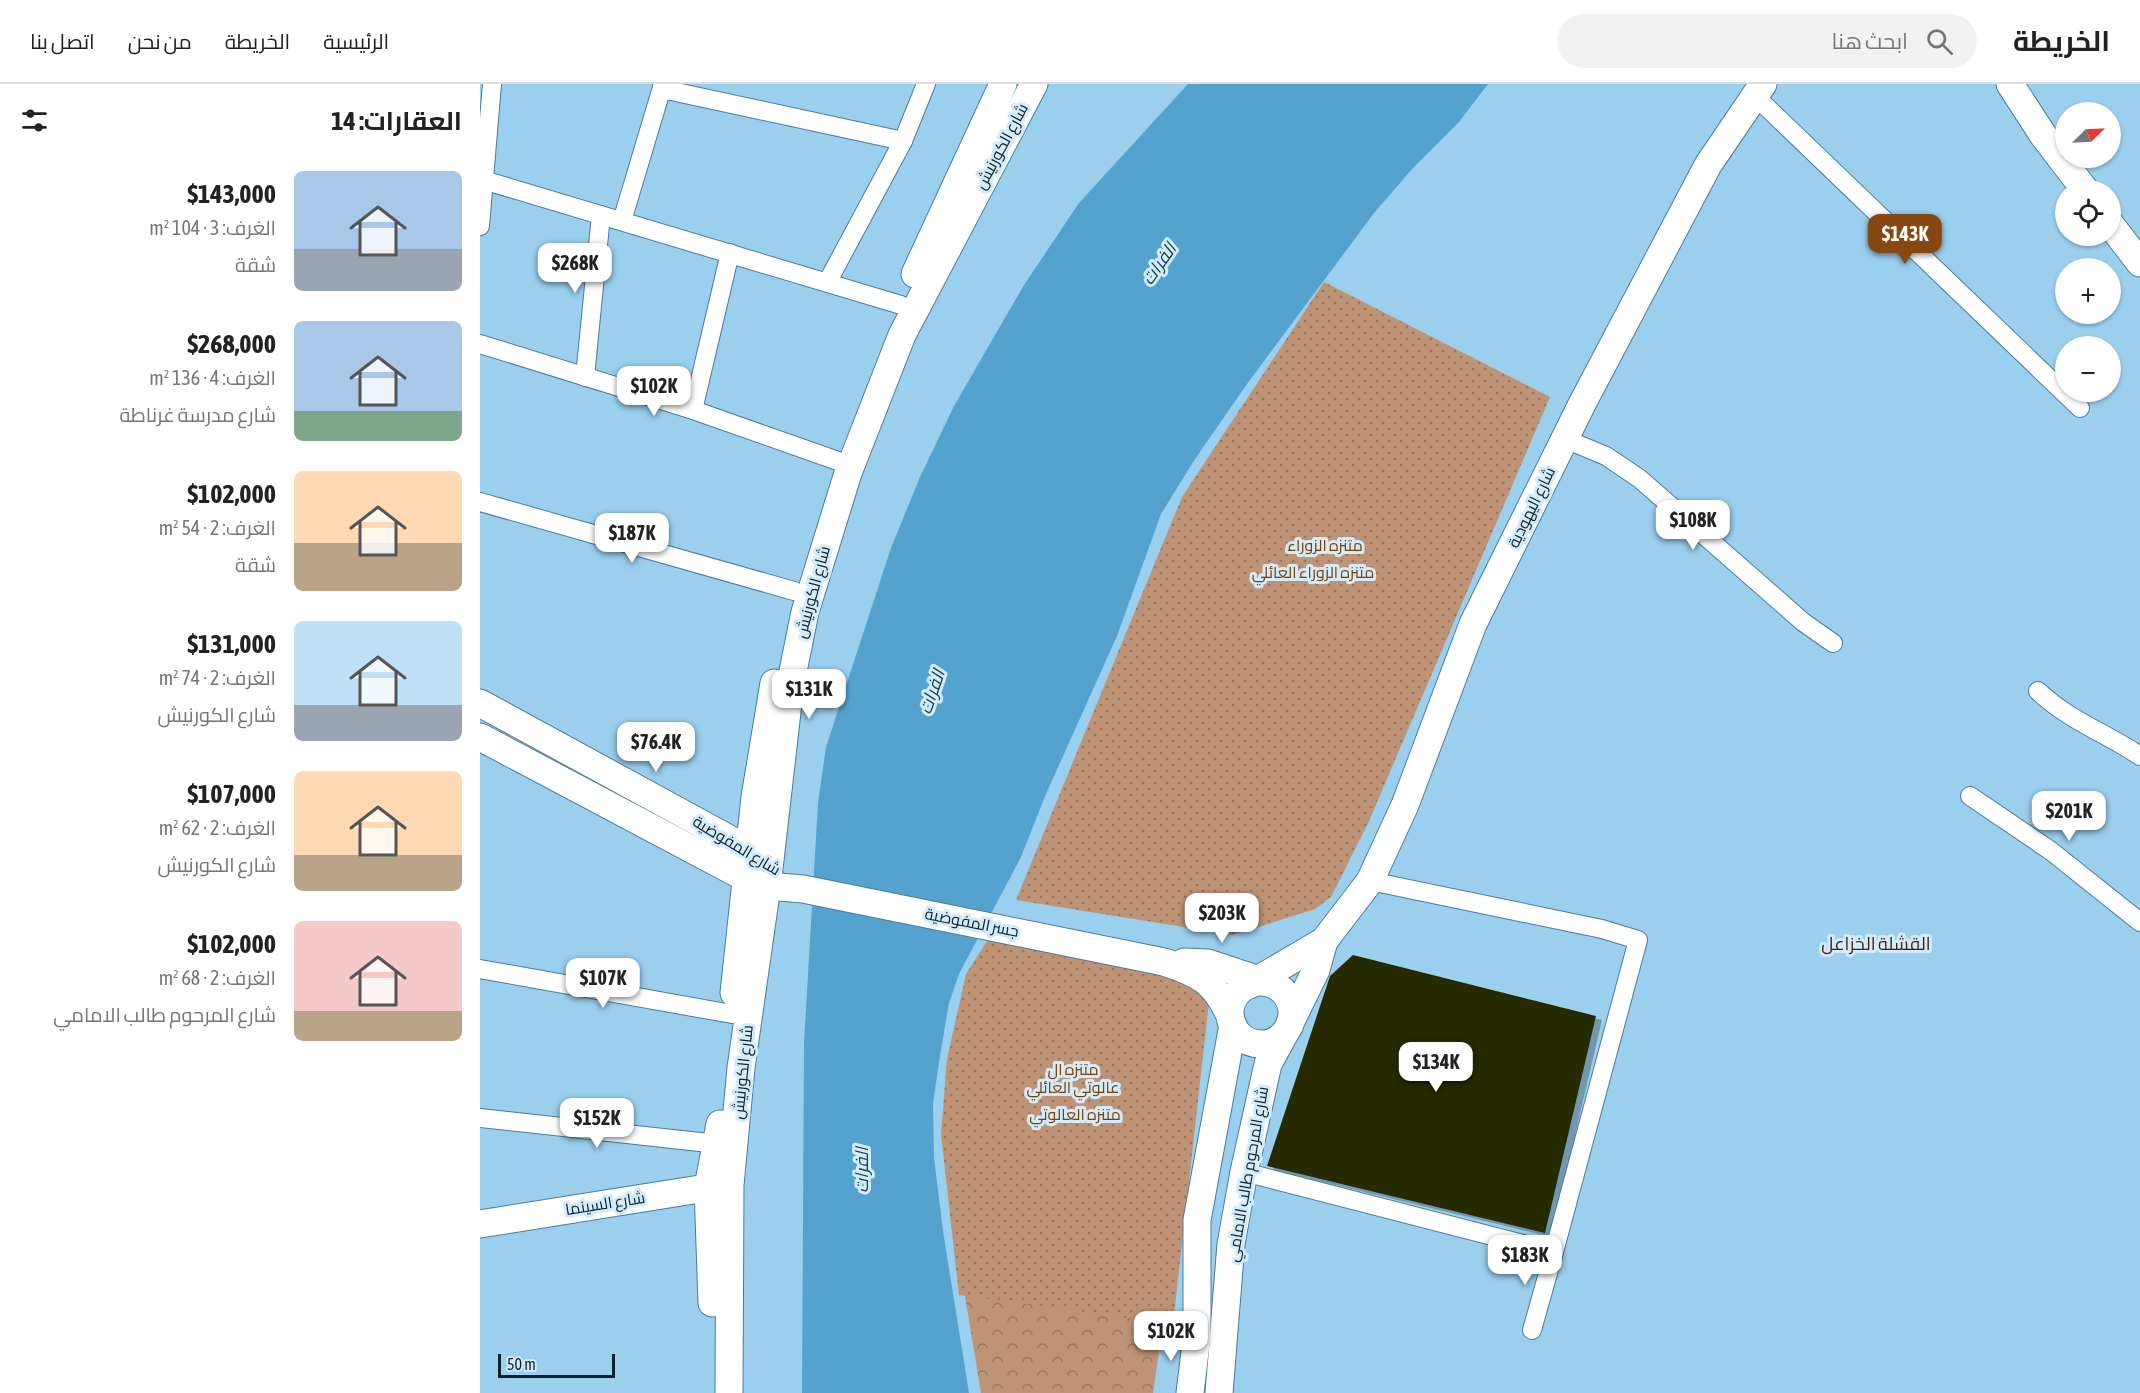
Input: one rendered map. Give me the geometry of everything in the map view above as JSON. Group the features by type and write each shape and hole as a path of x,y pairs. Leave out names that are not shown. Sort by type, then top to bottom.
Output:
{"street":[{"path":"480,226 482,179 492,84"},
{"path":"828,281 903,141 926,84"},
{"name":"شارع الكورنيش","path":"729,1393 718,1144 732,1014 794,662 805,612 825,543 862,433 970,182 1003,84"},
{"name":"شارع الكورنيش","path":"711,1393 719,1186 743,1057 768,714 794,591 838,461 901,305 970,182 1034,84"},
{"path":"2010,84 2043,135 2077,180"},
{"path":"622,221 662,86 903,141"},
{"path":"1759,90 2080,408"},
{"name":"شارع اليهودية","path":"1323,941 1370,881 1405,805 1473,624 1564,439 1708,165 1759,90"},
{"path":"482,179 828,281 901,305"},
{"path":"585,377 601,215"},
{"path":"2121,238 2140,263"},
{"path":"693,410 730,253"},
{"path":"480,344 693,410 838,461"},
{"path":"1564,439 1606,456 1640,479 1803,622 1833,643"},
{"path":"480,502 794,591"},
{"path":"2038,691 2056,709 2114,739 2140,756"},
{"name":"شارع المفوضية","path":"480,703 758,869"},
{"name":"شارع المفوضية","path":"480,737 803,889"},
{"path":"1970,796 2051,851 2140,922"},
{"path":"1370,881 1602,929 1638,940 1532,1330"},
{"name":"جسر المفوضية","path":"803,889 1153,959"},
{"path":"1190,1393 1197,1335 1197,1220 1235,998 1323,941"},
{"name":"شارع المرحوم طالب الامامي","path":"1219,1393 1232,1244 1244,1172 1268,1064 1316,970 1323,941"},
{"path":"1153,959 1208,963 1285,994 1290,1003 1288,1028 1277,1040 1257,1044 1238,1034 1224,1002 1204,979 1191,970 1153,959"},
{"path":"480,969 732,1014"},
{"path":"480,1118 718,1144"},
{"path":"1244,1172 1554,1252"},
{"name":"شارع السينما","path":"480,1224 719,1186"}],"green space":[{"name":"متنزه الزوراء العائلي","path":"1324,282 1550,397 1369,821 1331,897 1315,909 1233,935 1016,900 1182,497"},
{"name":"متنزه ال عالوتي العائلي","path":"991,935 1177,969 1209,1002 1173,1324 959,1295 941,1134 947,1059 966,974"},
{"name":"متنزه العالوتي","path":"1206,1028 1153,1393 981,1393 948,1193"}],"water":[{"name":"الفرات","path":"1188,84 1488,84 1459,122 1413,168 1374,213 1247,384 1195,459 1161,514 1117,636 1046,794 1021,857 959,974 949,1003 933,1103 934,1158 943,1231 969,1393 802,1393 804,1043 818,803 826,747 891,548 920,477 954,406 1024,285 1079,203"}],"building":[{"path":"1353,955 1596,1016 1545,1233 1267,1166 1330,976"}],"district":[{"name":"القشلة الخزاعل","path":"1876,944"}],"park label":[{"name":"متنزه الزوراء","path":"1325,545"}]}
